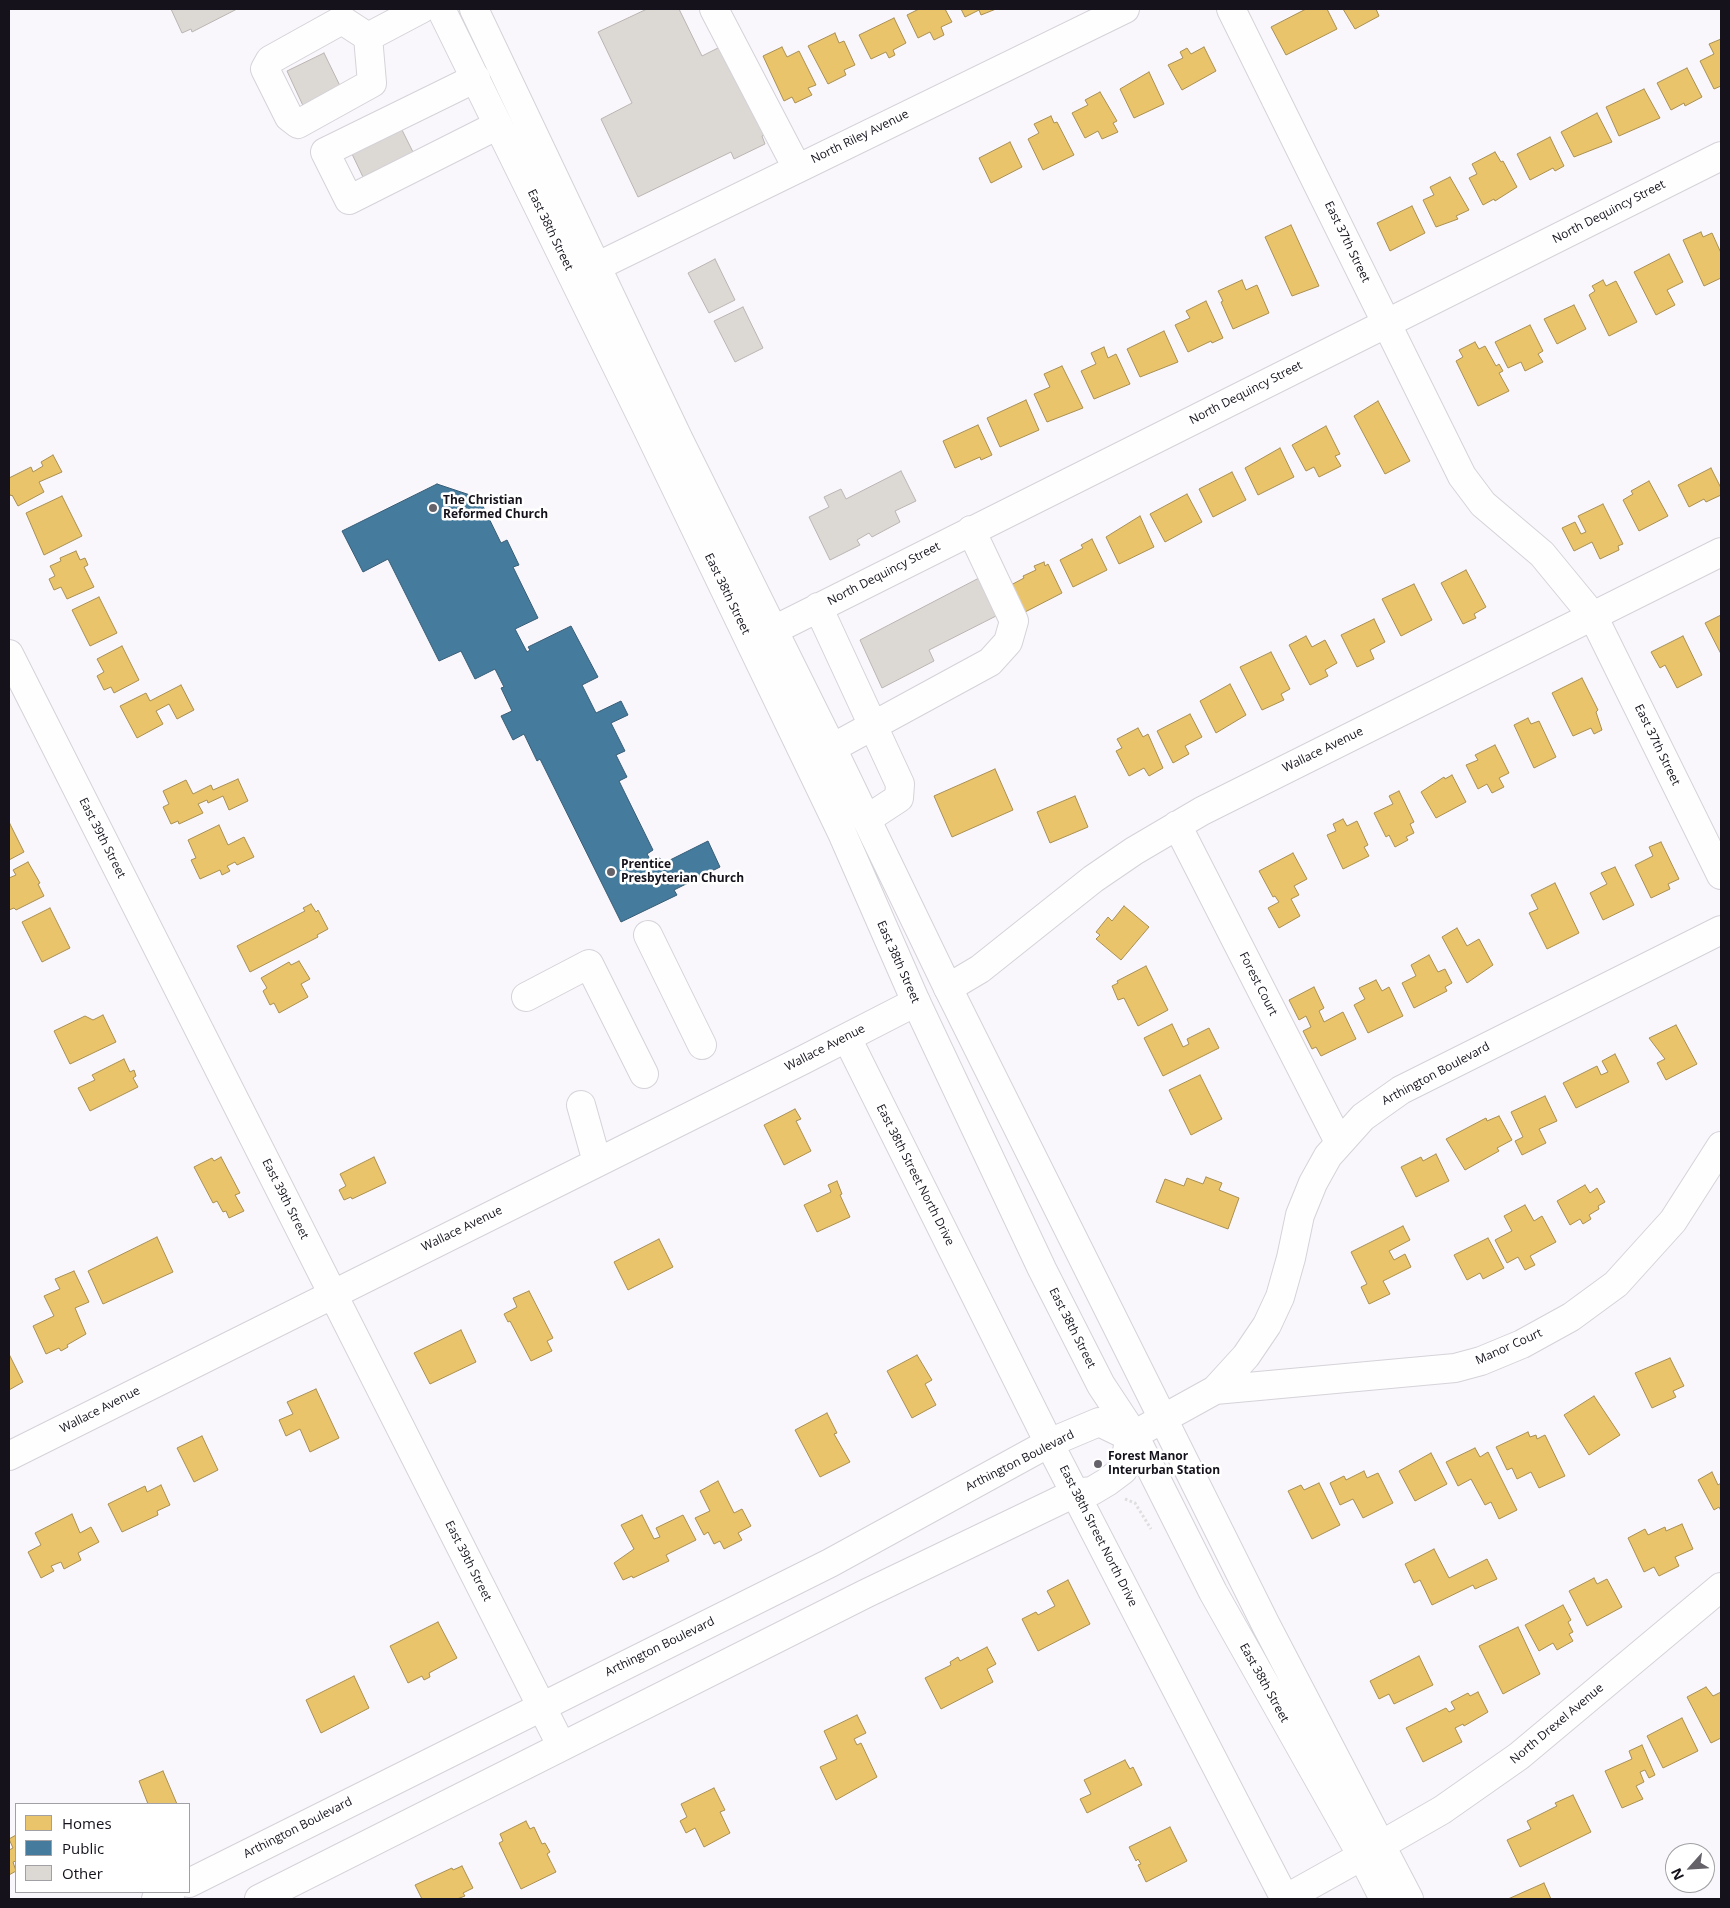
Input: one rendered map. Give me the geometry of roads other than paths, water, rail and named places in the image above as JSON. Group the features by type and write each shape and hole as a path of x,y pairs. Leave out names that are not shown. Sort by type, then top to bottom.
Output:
{"street":[{"path":"368,37 421,9"},
{"name":"East 38th Street","path":"441,9 842,833 916,1002 1042,1269 1101,1385 1132,1436 1213,1592 1371,1850 1409,1899"},
{"name":"East 38th Street","path":"474,9 772,631 832,748 948,988 1162,1420 1266,1625 1371,1850 1384,1899"},
{"path":"714,9 797,168"},
{"name":"North Riley Avenue","path":"596,267 1125,9"},
{"name":"East 37th Street","path":"1231,9 1462,476 1483,504 1542,554 1593,616 1721,875"},
{"path":"476,78 325,152 349,200 498,125"},
{"name":"North Dequincy Street","path":"772,631 1721,156"},
{"path":"832,748 990,662 1008,642 1014,620 971,530"},
{"name":"Wallace Avenue","path":"948,988 988,963 1093,878 1177,826 1246,788 1721,552"},
{"path":"818,607 900,784 899,798 867,819"},
{"name":"East 39th Street","path":"9,654 561,1745"},
{"name":"Forest Court","path":"1177,826 1339,1142"},
{"name":"Arthington Boulevard","path":"190,1882 830,1563 1049,1443 1099,1422 1132,1436 1215,1390 1246,1356 1267,1325 1287,1276 1295,1236 1306,1198 1320,1170 1339,1142 1372,1109 1401,1090 1721,930"},
{"path":"648,935 702,1045"},
{"path":"526,997 589,964 644,1074"},
{"name":"Wallace Avenue","path":"9,1456 916,1002"},
{"name":"East 38th Street North Drive","path":"847,1038 1049,1443 1285,1899"},
{"path":"580,1105 596,1162"},
{"name":"Manor Court","path":"1215,1390 1455,1368 1480,1361 1522,1344 1581,1310 1608,1291 1626,1274 1686,1204 1721,1146"},
{"path":"259,1899 561,1745 865,1594 1075,1493 1092,1491 1123,1470 1132,1436"},
{"name":"North Drexel Avenue","path":"1285,1899 1442,1810 1519,1756 1721,1587"},
{"path":"156,1899 169,1893"}],"place":[{"name":"The Christian Reformed Church","path":"433,508"},
{"name":"Prentice Presbyterian Church","path":"611,872"},
{"name":"Forest Manor Interurban Station","path":"1098,1464"}]}
